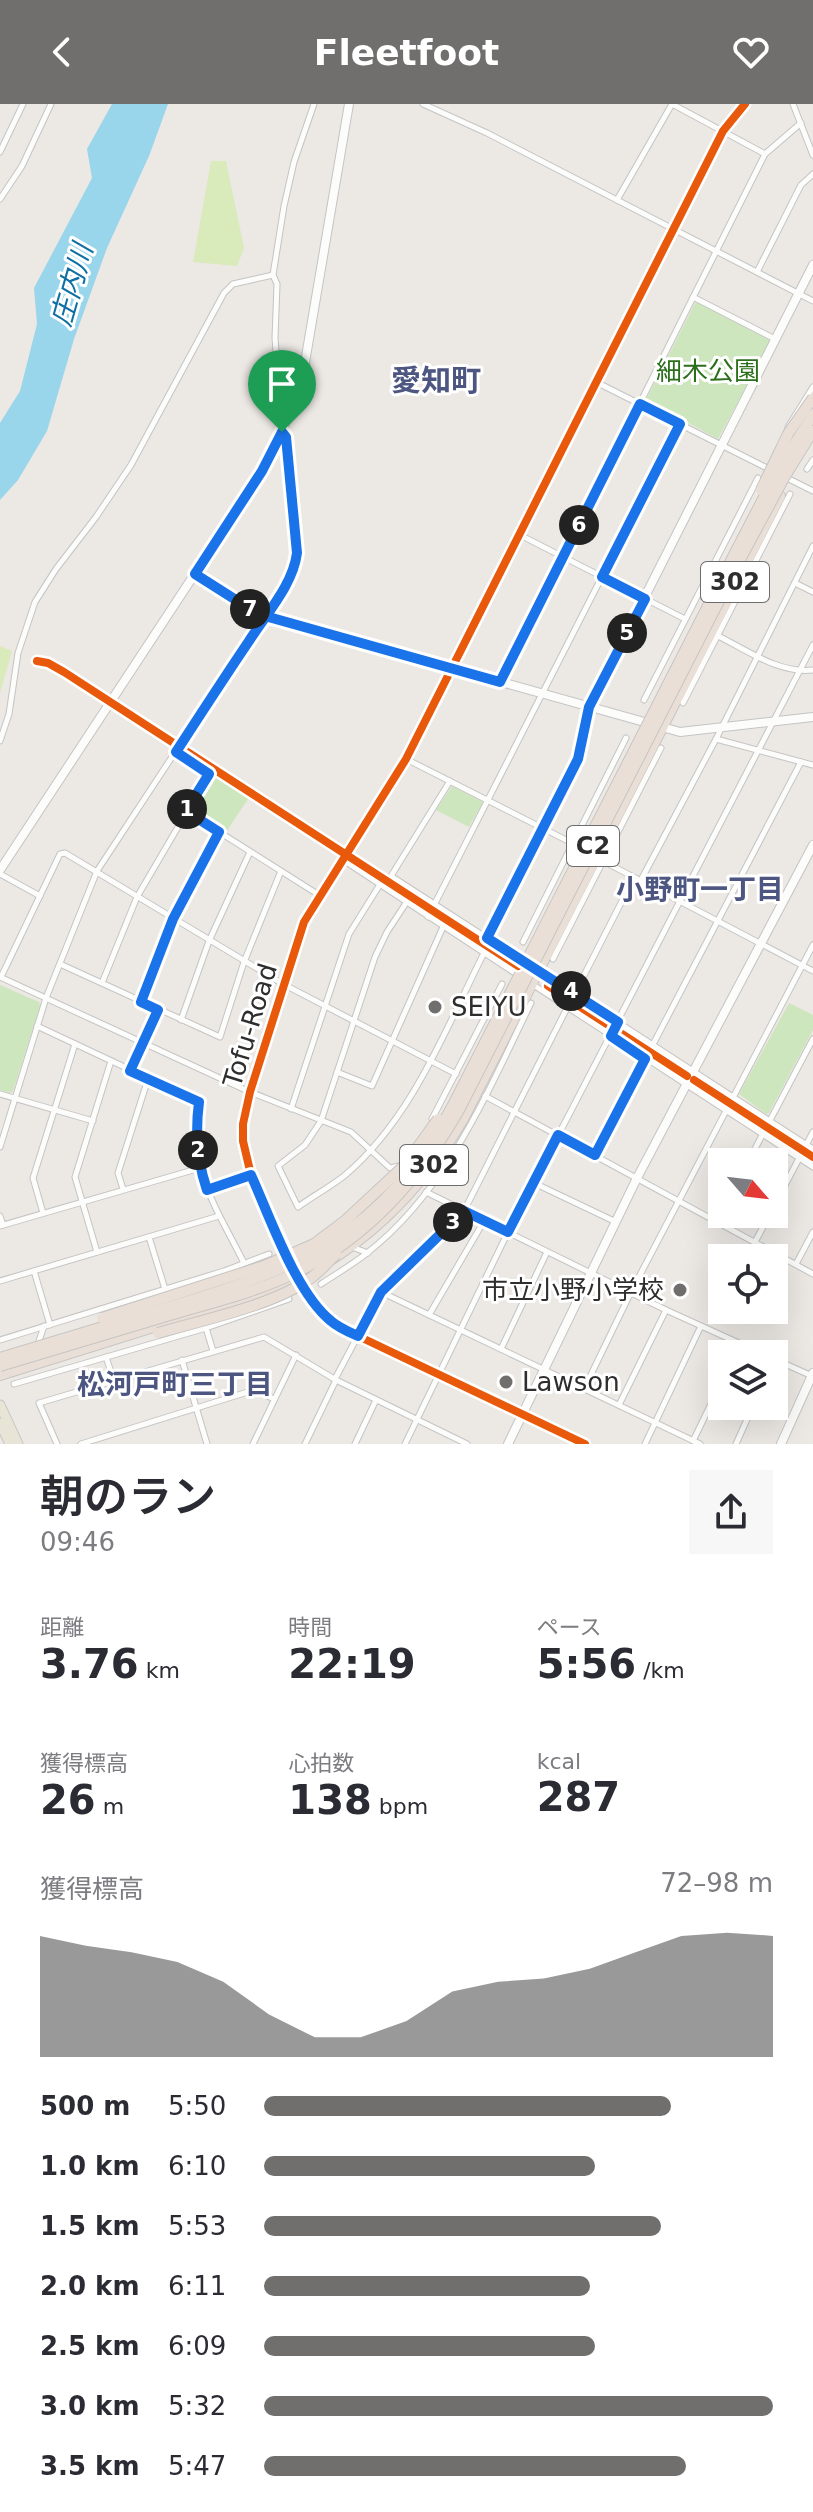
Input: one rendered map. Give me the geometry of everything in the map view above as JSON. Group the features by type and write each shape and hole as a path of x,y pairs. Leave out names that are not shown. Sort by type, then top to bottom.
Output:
{"highway":[{"path":"739,552 771,466 813,398"},
{"name":"C2","path":"0,1366 272,1283 350,1244 406,1188 441,1142 778,470 813,415"},
{"path":"739,552 813,437"},
{"name":"302","path":"0,1375 249,1298 299,1278 397,1209 436,1162 463,1119 555,938 573,912 634,781 661,728 679,701 756,541 771,522 789,479 813,437"},
{"name":"C2","path":"0,1358 254,1281 305,1259 344,1235 380,1204 417,1163 452,1107 739,552"},
{"path":"56,1357 102,1318 264,1266 314,1244 346,1220 405,1165 420,1146 495,1022"},
{"path":"127,1335 158,1333 250,1305 306,1282 350,1244"}],"main road":[{"path":"0,1405 18,1444"},
{"path":"0,1423 10,1444"}],"street":[{"path":"0,152 23,104"},
{"path":"0,199 27,157 51,104"},
{"path":"287,418 279,389 275,338 277,284 273,275 294,162 314,104"},
{"path":"40,896 0,872 262,471 282,432 303,374 349,104"},
{"path":"423,104 813,301"},
{"path":"617,200 672,104 765,154"},
{"name":"Tofu-Road","path":"585,1444 330,1321 315,1305 299,1278 251,1175 243,1141 243,1124 250,1092 304,922 406,759 723,131 745,104"},
{"path":"793,104 813,155"},
{"path":"500,682 765,154 801,123"},
{"path":"757,272 801,185 813,174"},
{"path":"487,938 578,759 589,707 813,265"},
{"path":"0,741 9,714 18,653 43,587 131,465 224,293 233,284 273,275"},
{"path":"693,297 776,340"},
{"path":"596,382 813,491"},
{"path":"773,452 813,387"},
{"path":"799,408 813,437"},
{"path":"428,917 680,424"},
{"path":"0,1147 46,998 97,871 291,576 297,553 286,437 282,432"},
{"path":"807,469 813,460"},
{"path":"644,700 758,478"},
{"path":"696,668 718,636 771,522 790,494"},
{"path":"519,534 685,619"},
{"path":"726,540 756,541"},
{"path":"575,993 623,899 641,880 813,546"},
{"path":"195,574 265,616 661,728 680,732 813,717"},
{"path":"795,583 813,592"},
{"path":"718,636 799,672 813,670"},
{"path":"405,1444 508,1232 813,645"},
{"path":"663,662 679,701"},
{"path":"523,942 626,738"},
{"path":"716,739 813,765"},
{"path":"553,959 573,912 661,748"},
{"path":"102,983 137,897 209,774 176,752"},
{"path":"406,759 572,843"},
{"path":"645,760 647,774"},
{"path":"595,1155 801,762"},
{"path":"450,781 391,876 813,1149"},
{"path":"599,790 634,781"},
{"path":"186,811 319,895"},
{"path":"141,1002 173,919 219,832"},
{"path":"508,1444 637,1178 813,845"},
{"path":"181,1020 209,941 250,852"},
{"path":"456,1074 244,962 65,853 60,854 0,977 250,1092 351,1132 390,1168 399,1167 423,1136 456,1074 502,984"},
{"path":"343,860 813,1167"},
{"path":"603,861 813,971"},
{"path":"60,964 220,1037 244,962 281,871"},
{"path":"291,1109 349,934 379,886"},
{"path":"544,899 555,938"},
{"path":"406,903 381,943 321,1121 305,1145 278,1166 298,1207 343,1176 371,1149 400,1113 484,953"},
{"path":"337,1072 372,1086 443,927"},
{"path":"584,1389 631,1292 813,945"},
{"path":"321,1284 368,1253 426,1192 485,1096 531,1003"},
{"path":"305,1444 381,1292 464,1211 567,1008"},
{"path":"130,1071 158,1010"},
{"path":"37,1026 199,1102 196,1124 200,1168 219,1216 243,1261"},
{"path":"755,1148 813,1039"},
{"path":"469,1047 503,1041"},
{"path":"43,1213 33,1178 75,1044"},
{"path":"97,1252 75,1177 111,1061"},
{"path":"123,1189 118,1173 148,1079"},
{"path":"0,1094 93,1121"},
{"path":"485,1096 708,1217"},
{"path":"788,1179 813,1132"},
{"path":"0,1216 1,1225 200,1168"},
{"path":"207,1190 251,1175"},
{"path":"534,1183 616,1222"},
{"path":"426,1192 731,1340"},
{"path":"0,1281 219,1216"},
{"path":"429,1315 484,1221"},
{"path":"729,1228 813,1274"},
{"path":"755,1242 762,1228"},
{"path":"796,1264 813,1232"},
{"path":"148,1236 165,1289"},
{"path":"350,1244 368,1253"},
{"path":"501,1349 547,1252"},
{"path":"0,1340 224,1271 269,1254"},
{"path":"29,1365 47,1326 34,1271"},
{"path":"224,1271 249,1298"},
{"path":"381,1292 700,1444"},
{"path":"263,1293 263,1308"},
{"path":"14,1384 206,1328 289,1299"},
{"path":"619,1405 666,1310"},
{"path":"645,1444 701,1326"},
{"path":"206,1328 213,1351"},
{"path":"57,1444 39,1403 264,1337 336,1380 417,1419 456,1442 467,1444"},
{"path":"253,1444 296,1355"},
{"path":"56,1357 64,1369"},
{"path":"106,1357 114,1381"},
{"path":"182,1360 207,1444"},
{"path":"781,1444 813,1375 788,1365"},
{"path":"81,1444 254,1390 274,1399"},
{"path":"355,1444 376,1400"},
{"path":"693,1441 708,1410"},
{"path":"736,1444 747,1420"}],"green space":[{"path":"211,161 226,161 244,248 237,266 193,262"},
{"name":"細木公園","path":"698,302 771,341 718,439 646,400"},
{"path":"0,646 12,651 0,693"},
{"path":"213,772 250,796 226,832 190,807"},
{"path":"452,786 483,802 469,827 436,810"},
{"path":"550,983 612,1024 609,1029 547,989"},
{"path":"0,985 39,1002 40,1006 10,1093 0,1090"},
{"path":"789,1003 813,1015 813,1030 766,1114 739,1094"},
{"path":"654,1051 687,1073 684,1078 651,1057"}],"water":[{"name":"庄内川","path":"112,104 168,104 149,156 107,248 74,339 47,431 18,480 0,500 0,423 20,391 37,324 34,288 92,178 87,149"}],"cycle path":[{"path":"585,1444 330,1321 315,1305 299,1278 251,1175 243,1141 243,1124 250,1092 304,922 406,759 723,131 745,104"},
{"path":"37,661 64,672 518,966"},
{"path":"548,986 687,1076"},
{"path":"694,1080 813,1157"}],"place":[{"name":"SEIYU","path":"435,1007"},
{"name":"市立小野小学校","path":"680,1290"},
{"name":"Lawson","path":"506,1382"}],"district":[{"name":"愛知町","path":"436,380"},
{"name":"小野町一丁目","path":"700,889"},
{"name":"松河戸町三丁目","path":"175,1384"}],"route":[{"path":"282,432 262,471 195,574 258,614 265,616 450,669 500,682 640,404 680,424 602,577 645,599 589,707 578,759 487,938 618,1022 611,1036 645,1059 595,1155 558,1135 508,1232 464,1211 381,1292 358,1336 330,1321 315,1305 299,1278 251,1175 207,1190 197,1143 199,1102 130,1071 158,1010 141,1002 173,919 219,832 186,811 209,774 176,752 265,616 291,576 295,564 297,553 286,437 282,432"}]}
